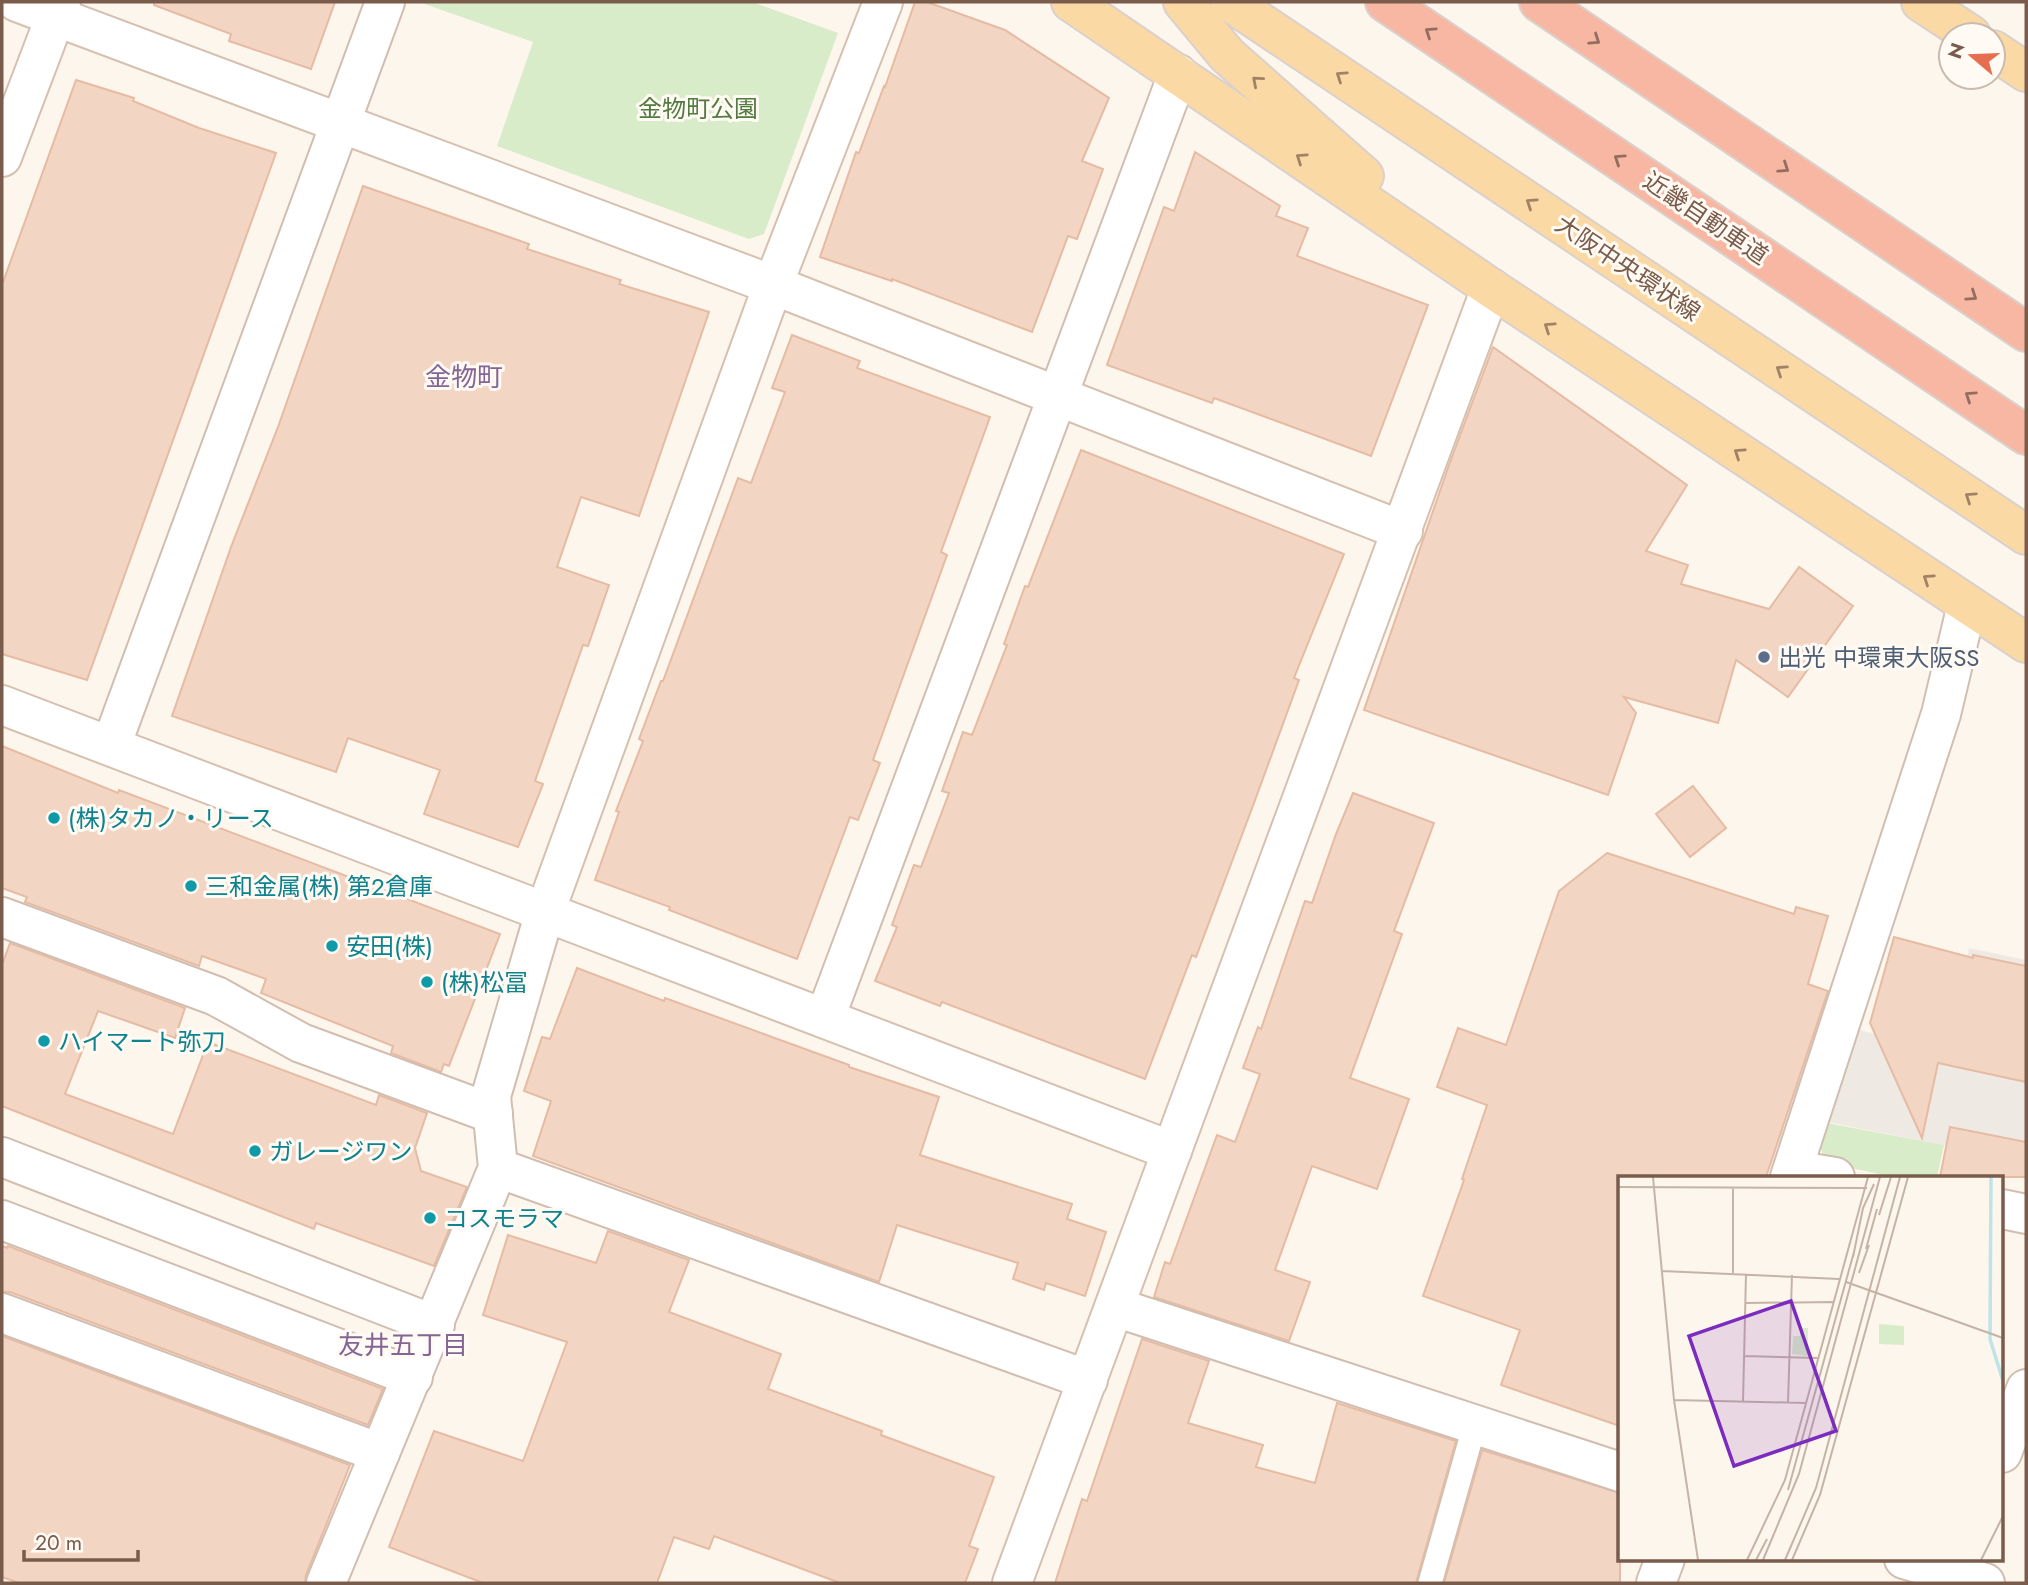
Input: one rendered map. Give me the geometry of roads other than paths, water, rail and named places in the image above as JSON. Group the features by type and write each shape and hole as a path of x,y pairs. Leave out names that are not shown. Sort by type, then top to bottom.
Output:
{"highway":[{"name":"近畿自動車道","path":"1385,2 2026,435"},
{"path":"1539,2 2026,332"}],"main road":[{"path":"1071,2 1492,288 2026,643"},
{"path":"1183,2 1227,55 1492,288"},
{"name":"大阪中央環状線","path":"1230,2 2026,535"},
{"path":"1921,2 1950,21"},
{"path":"2007,59 2026,72"}],"street":[{"path":"17,2 59,9 340,123 773,285 1403,531"},
{"path":"111,746 385,2"},
{"path":"326,1583 498,1168 491,1096 545,912 773,285 883,2"},
{"path":"2,158 59,9"},
{"path":"825,1018 1178,74"},
{"path":"1012,1583 1492,288"},
{"path":"1824,1176 1792,1173 1941,714 1967,605"},
{"path":"2,705 1172,1151"},
{"path":"2,917 216,996 301,1043 493,1114"},
{"path":"2,1157 435,1325"},
{"path":"498,1168 1088,1380"},
{"path":"2004,1209 2026,1214"},
{"path":"2,1220 412,1377"},
{"path":"1115,1307 1618,1471"},
{"path":"2,1313 380,1453"},
{"path":"2004,1446 2026,1388"},
{"path":"1656,1583 1665,1560"},
{"path":"1908,1560 1968,1572"}],"lane":[{"path":"1430,1583 1475,1424"}],"place":[{"name":"出光 中環東大阪SS","path":"1764,657"},
{"name":"(株)タカノ・リース","path":"54,818"},
{"name":"三和金属(株) 第2倉庫","path":"191,886"},
{"name":"安田(株)","path":"332,946"},
{"name":"(株)松冨","path":"427,982"},
{"name":"ハイマート弥刀","path":"44,1041"},
{"name":"ガレージワン","path":"255,1151"},
{"name":"コスモラマ","path":"430,1218"}],"district":[{"name":"金物町","path":"464,377"},
{"name":"友井五丁目","path":"403,1345"}],"park label":[{"name":"金物町公園","path":"698,108"}]}
